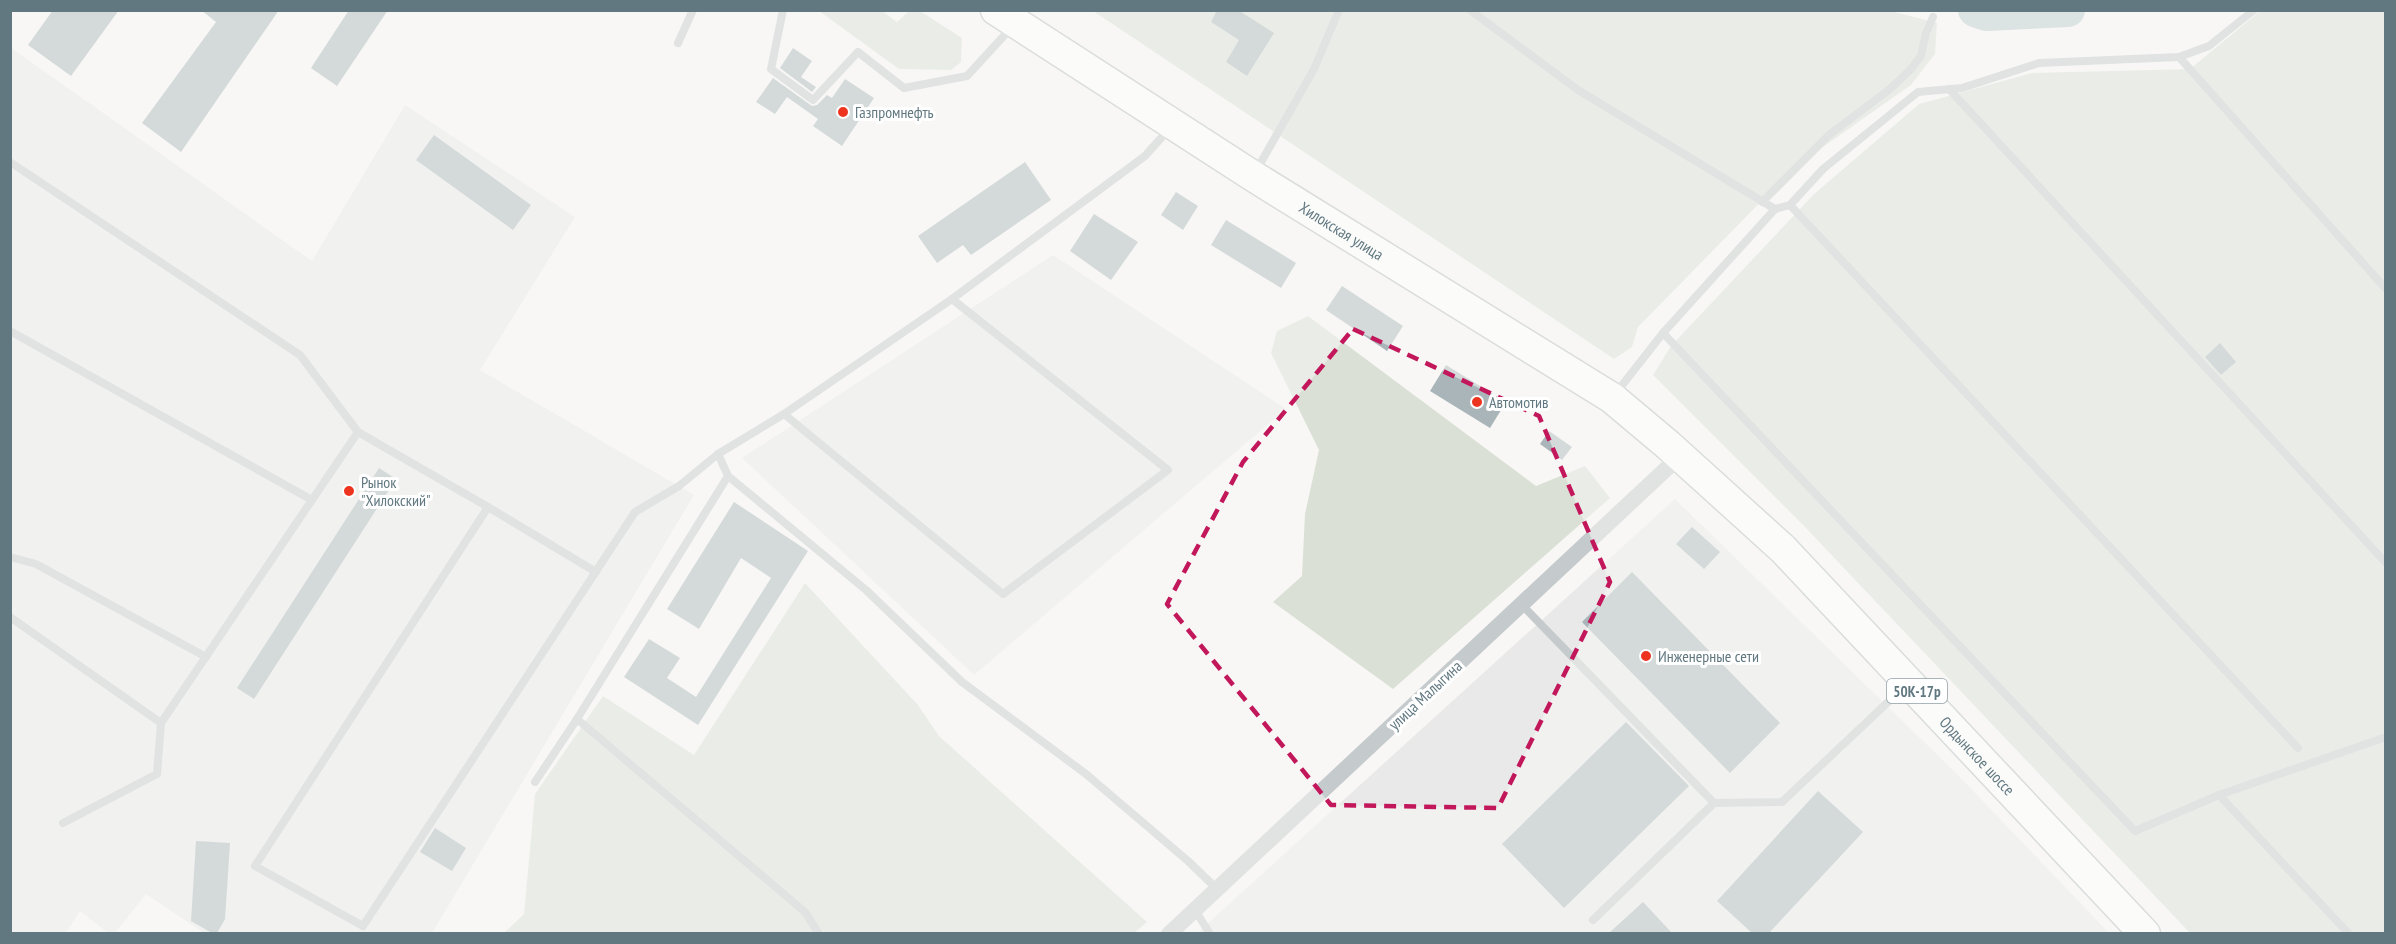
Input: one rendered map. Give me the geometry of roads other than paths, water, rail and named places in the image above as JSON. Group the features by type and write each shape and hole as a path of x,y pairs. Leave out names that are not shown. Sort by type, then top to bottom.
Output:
{"highway":[{"name":"Хилокская улица","path":"1006,17 1253,176 1612,398 1680,456"},
{"name":"Ордынское шоссе","path":"1680,456 1784,549 2145,933"}],"street":[{"name":"улица Малыгина","path":"1169,933 1680,456"}],"lane":[{"path":"678,43 693,10"},
{"path":"783,10 771,69 813,100 858,52 904,88 967,76 1006,17"},
{"path":"1253,176 1314,69 1339,10"},
{"path":"1470,10 1578,90 1774,209"},
{"path":"1612,398 1663,333 1774,209 1790,205 1823,169 1918,92 1962,88 2039,63 2179,57 2209,46 2254,10"},
{"path":"1762,202 1829,135 1890,89 1911,69 1921,56 1926,33 1933,17"},
{"path":"2179,57 2385,289"},
{"path":"1949,89 2385,563"},
{"path":"488,507 255,866 363,926 635,512 679,486 718,454 784,414 952,299 1145,156 1173,125"},
{"path":"10,162 300,355 358,432 596,572"},
{"path":"1790,205 2298,748"},
{"path":"784,414 1003,594 1168,470 952,299"},
{"path":"10,331 312,500"},
{"path":"1663,333 2135,831 2219,795 2385,736"},
{"path":"63,823 157,774 161,723 358,432"},
{"path":"718,454 728,476 866,590 962,682 1086,774 1188,861 1217,889"},
{"path":"535,782 577,719 728,476"},
{"path":"10,557 36,564 206,657"},
{"path":"1522,605 1714,802"},
{"path":"10,617 161,723"},
{"path":"1593,920 1714,802 1782,802 1908,682"},
{"path":"577,719 805,912 819,933"},
{"path":"2219,795 2349,933"},
{"path":"1195,910 1210,933"}],"waterway":[{"path":"1975,10 1987,14 2068,10"}],"place":[{"name":"Газпромнефть","path":"843,112"},
{"name":"Автомотив","path":"1477,402"},
{"name":"Рынок \"Хилокский\"","path":"349,491"},
{"name":"Инженерные сети","path":"1646,656"}]}
